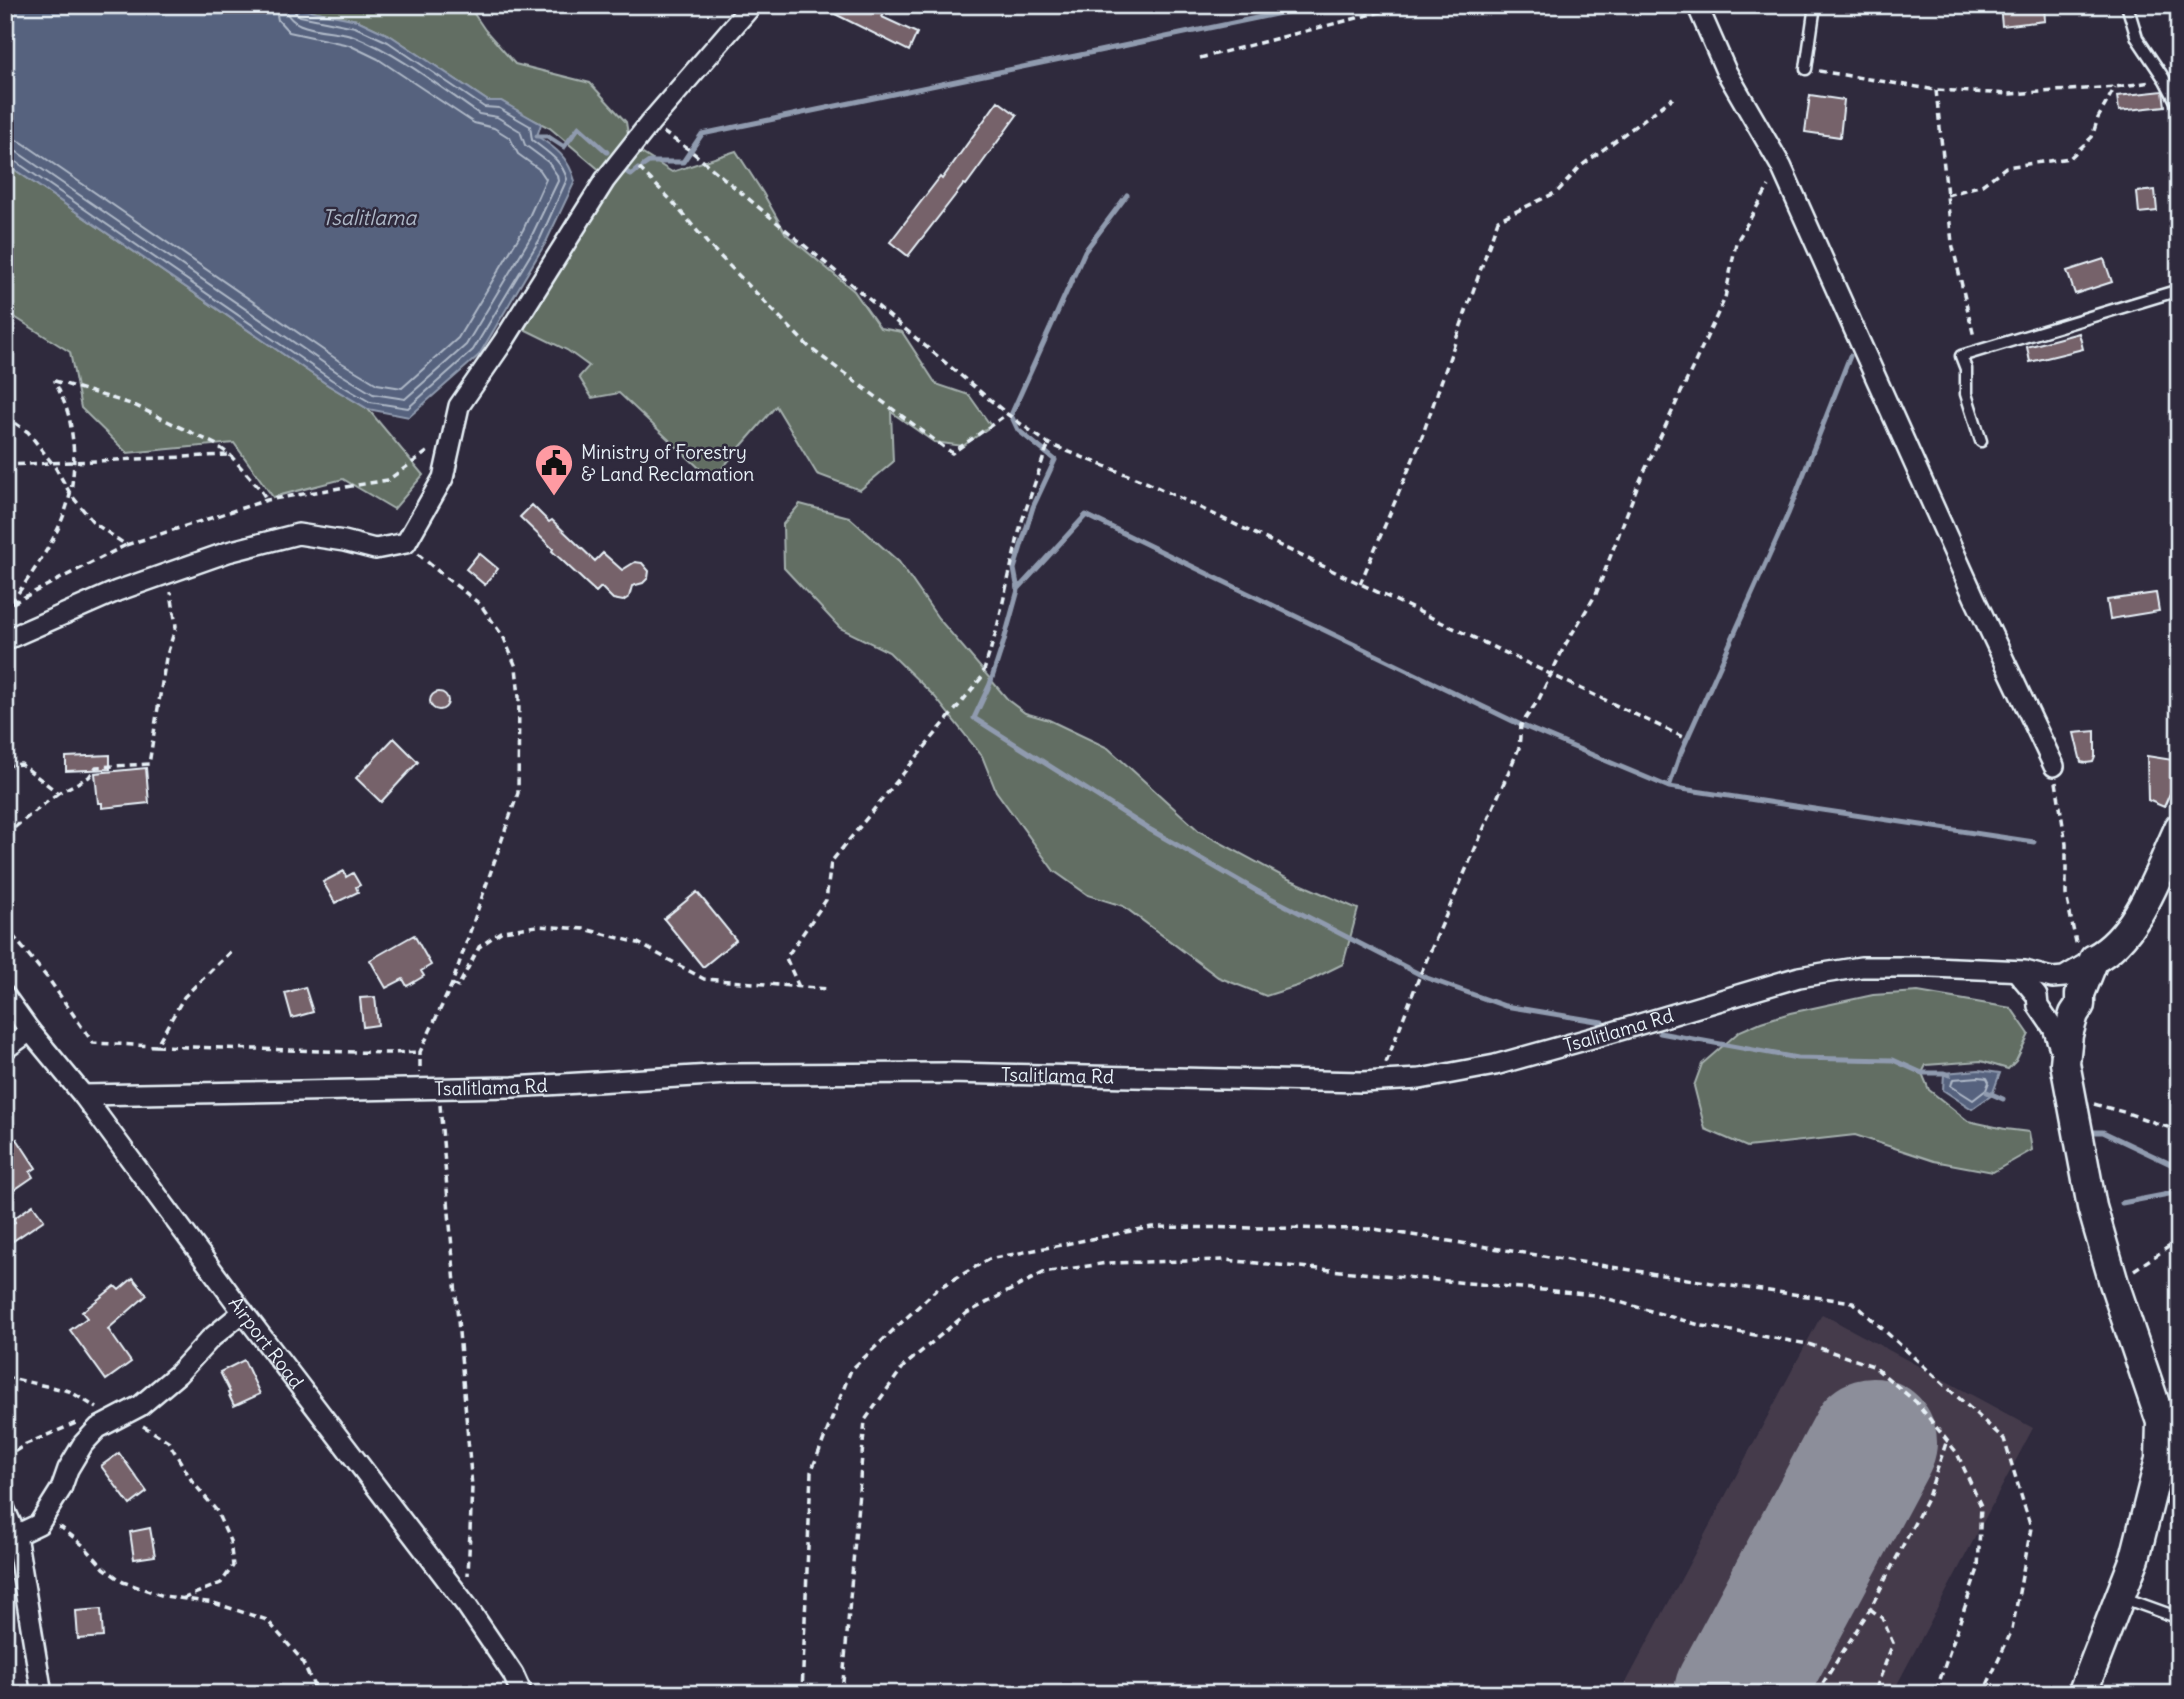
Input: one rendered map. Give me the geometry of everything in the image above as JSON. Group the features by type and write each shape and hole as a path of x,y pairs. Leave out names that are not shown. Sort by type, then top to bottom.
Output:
{"street":[{"path":"5,640 117,591 228,552 298,534 375,549 407,543 443,478 459,406 503,342 605,180 650,123 752,5"},
{"path":"1697,5 1726,71 1781,166 1975,599 2054,766"},
{"path":"2016,971 2053,1020 2064,1020 2067,991 2087,962 2107,952 2130,927 2178,829"},
{"name":"Tsalitlama Rd","path":"83,1094 513,1087 728,1074 948,1073 1379,1081 1420,1079 1495,1065 1799,976 1861,967 2016,971 2067,991"},
{"path":"2067,991 2042,985 2040,1005 2053,1028 2065,1063 2092,1207 2114,1283 2161,1422 2160,1459 2135,1558 2082,1694"},
{"path":"2065,1063 2067,991"},
{"name":"Airport Road","path":"5,996 30,1031 83,1094 243,1312 467,1606 513,1674 522,1694"},
{"path":"5,1049 30,1031"},
{"path":"16,1535 39,1524 61,1489 68,1469 83,1444 98,1428 140,1406 178,1374 210,1339 243,1312"},
{"path":"5,1510 16,1535 43,1694"}],"lane":[{"path":"1806,69 1815,5"},
{"path":"2127,5 2137,38 2179,107"},
{"path":"1981,441 1966,394 1966,369 1961,356 2179,290"},
{"path":"2120,1597 2179,1618"},
{"path":"2173,1694 2179,1686"}],"path":[{"path":"1200,58 1408,5"},
{"path":"1806,69 1936,90 2010,94 2115,87 2165,80"},
{"path":"1947,195 1982,185 2006,167 2070,158 2092,137 2098,118 2115,87"},
{"path":"1936,90 1952,243 1977,352"},
{"path":"1360,584 1419,445 1498,220 1558,192 1581,166 1673,98"},
{"path":"650,123 691,151 1007,414 1049,444 1148,483 1687,739"},
{"path":"625,154 810,348 952,453 1007,414"},
{"path":"1379,1081 1420,975 1518,748 1521,725 1539,699 1564,647 1596,594 1637,487 1725,298 1736,243 1781,166"},
{"path":"11,603 60,527 71,495 75,462 69,415 55,381 134,405 215,444 230,455 267,500"},
{"path":"5,416 28,432 52,463 71,495 94,523 126,545"},
{"path":"5,607 126,545 267,500 388,480 427,453 433,443"},
{"path":"799,987 786,958 826,900 831,862 982,677 996,632 1021,524 1049,444"},
{"path":"5,465 230,455"},
{"path":"407,543 480,604 504,638 516,667 519,698 518,793 452,984 420,1052 429,1089 472,1487 467,1606"},
{"path":"5,835 58,793 89,777 96,767 149,764 166,658 176,626 168,573"},
{"path":"5,766 20,764 58,793"},
{"path":"2054,766 2066,844 2066,895 2087,962"},
{"path":"5,926 50,981 93,1043 420,1052"},
{"path":"452,984 458,987 479,947 502,931 537,926 585,929 638,943 704,979 828,989"},
{"path":"156,1046 184,997 232,950"},
{"path":"2073,1098 2127,1112 2179,1131"},
{"path":"802,1694 811,1472 851,1370 937,1289 989,1259 1152,1227 1374,1229 1731,1286 1853,1301 2004,1439 2031,1528 2012,1630 1983,1694"},
{"path":"2114,1283 2179,1240"},
{"path":"842,1694 865,1420 904,1366 967,1313 1043,1273 1107,1263 1224,1261 1595,1295 1703,1326 1808,1344 1873,1366 1916,1402 1947,1440 1957,1453 1982,1506 1978,1569 1935,1694"},
{"path":"5,1377 69,1391 105,1414 147,1427 168,1441 192,1481 216,1510 230,1541 233,1566 221,1583 182,1599"},
{"path":"5,1458 26,1444 83,1421"},
{"path":"1816,1694 1870,1609 1928,1497 1947,1440"},
{"path":"39,1524 62,1528 84,1546 104,1568 123,1582 164,1596 214,1603 267,1620 301,1659 318,1694"},
{"path":"1870,1609 1882,1618 1893,1643 1874,1694"}],"shaded area":[{"path":"1822,1314 2033,1428 1892,1694 1620,1694"}],"green space":[{"path":"300,5 468,5 485,30 515,64 590,83 626,122 630,146 672,172 736,151 786,234 854,291 880,328 902,332 936,384 969,395 991,426 963,446 934,442 891,412 893,462 860,490 817,474 776,406 712,480 619,393 592,398 579,377 589,366 567,350 522,328 609,178 550,128 501,101 488,101 391,36 357,20 302,9"},
{"path":"5,163 328,385 368,409 423,475 394,509 343,479 273,497 234,443 127,453 81,408 70,352 5,311"},
{"path":"800,504 849,517 899,562 938,618 1009,701 1025,713 1049,720 1108,748 1199,831 1284,877 1358,909 1343,964 1300,985 1266,996 1218,977 1123,906 1088,895 1054,871 996,791 982,756 935,697 889,652 840,628 784,568 783,524"},
{"path":"1918,992 2011,1008 2029,1034 2016,1061 2008,1069 1981,1061 1926,1065 1922,1073 1929,1090 1968,1121 2029,1132 2032,1150 1993,1172 1934,1161 1855,1135 1747,1147 1705,1129 1694,1086 1702,1064 1740,1031 1790,1013 1873,995"}],"water":[{"name":"Tsalitlama","path":"5,5 300,5 302,9 357,20 391,36 488,101 501,101 541,124 537,136 561,154 575,181 546,242 479,355 409,417 368,409 328,385 5,163"},
{"path":"1979,1070 2000,1073 1992,1095 1972,1109 1943,1090 1944,1073"}],"building":[{"path":"817,5 876,5 886,10 882,17 917,33 909,51"},
{"path":"2000,5 2044,5 2045,21 2002,26"},
{"path":"2163,91 2165,106 2119,111 2117,96"},
{"path":"1810,95 1844,100 1840,137 1805,132"},
{"path":"998,101 1017,115 966,185 964,184 908,256 890,242 940,177 942,179"},
{"path":"2155,190 2157,211 2139,213 2137,192"},
{"path":"2104,259 2112,282 2075,294 2067,271"},
{"path":"2079,333 2083,349 2030,362 2027,347"},
{"path":"532,505 595,561 603,553 622,570 635,562 642,563 649,571 648,578 643,583 632,586 629,597 623,601 613,599 601,587 596,592 520,517"},
{"path":"479,553 498,569 485,585 466,569"},
{"path":"2156,593 2159,611 2110,619 2107,600"},
{"path":"439,692 445,695 448,701 445,707 439,710 433,707 430,701 433,695"},
{"path":"2095,731 2093,762 2081,762 2074,733"},
{"path":"394,738 418,762 381,802 356,778"},
{"path":"110,755 110,769 66,771 66,757"},
{"path":"2147,756 2179,761 2179,773 2164,807 2148,800"},
{"path":"146,768 149,803 102,808 102,803 98,803 95,773"},
{"path":"344,871 346,877 353,873 360,885 356,887 358,892 335,903 323,882"},
{"path":"697,892 736,940 703,967 664,919"},
{"path":"414,935 431,965 421,971 424,976 407,986 403,979 386,988 370,960"},
{"path":"305,987 313,1012 292,1018 285,993"},
{"path":"375,997 378,1025 363,1027 360,998"},
{"path":"17,1139 36,1168 30,1172 33,1177 14,1190 5,1177 5,1147"},
{"path":"33,1205 44,1220 13,1241 5,1229 15,1222 13,1219"},
{"path":"133,1278 147,1295 108,1329 131,1362 106,1380 70,1330 87,1318 82,1312 115,1286 119,1290"},
{"path":"244,1360 260,1394 234,1406 220,1372"},
{"path":"119,1453 147,1492 130,1505 101,1466"},
{"path":"150,1528 155,1556 134,1559 130,1532"},
{"path":"101,1609 103,1637 78,1639 76,1611"}],"waterway":[{"path":"643,166 649,162 683,162 702,134 1319,5"},
{"path":"537,136 547,136 564,147 579,127 607,152"},
{"path":"624,170 631,175 638,169"},
{"path":"1127,195 1085,251 1011,415 1018,430 1055,460 1033,507 1014,569 1018,590 1003,644 990,684 974,718 1149,829 1257,891 1427,978 1505,1006 1602,1022"},
{"path":"1669,787 1679,757 1788,514 1850,356"},
{"path":"1018,589 1086,515 1521,725 1669,787 2034,842"},
{"path":"1660,1033 1797,1058 1893,1060 1922,1073 1949,1075"},
{"path":"1987,1092 2003,1099"},
{"path":"2093,1132 2103,1132 2179,1168"},
{"path":"2122,1203 2179,1192"}],"runway":[{"path":"1738,1694 1873,1442"}],"place":[{"name":"Ministry of Forestry & Land Reclamation","path":"554,497"}]}
